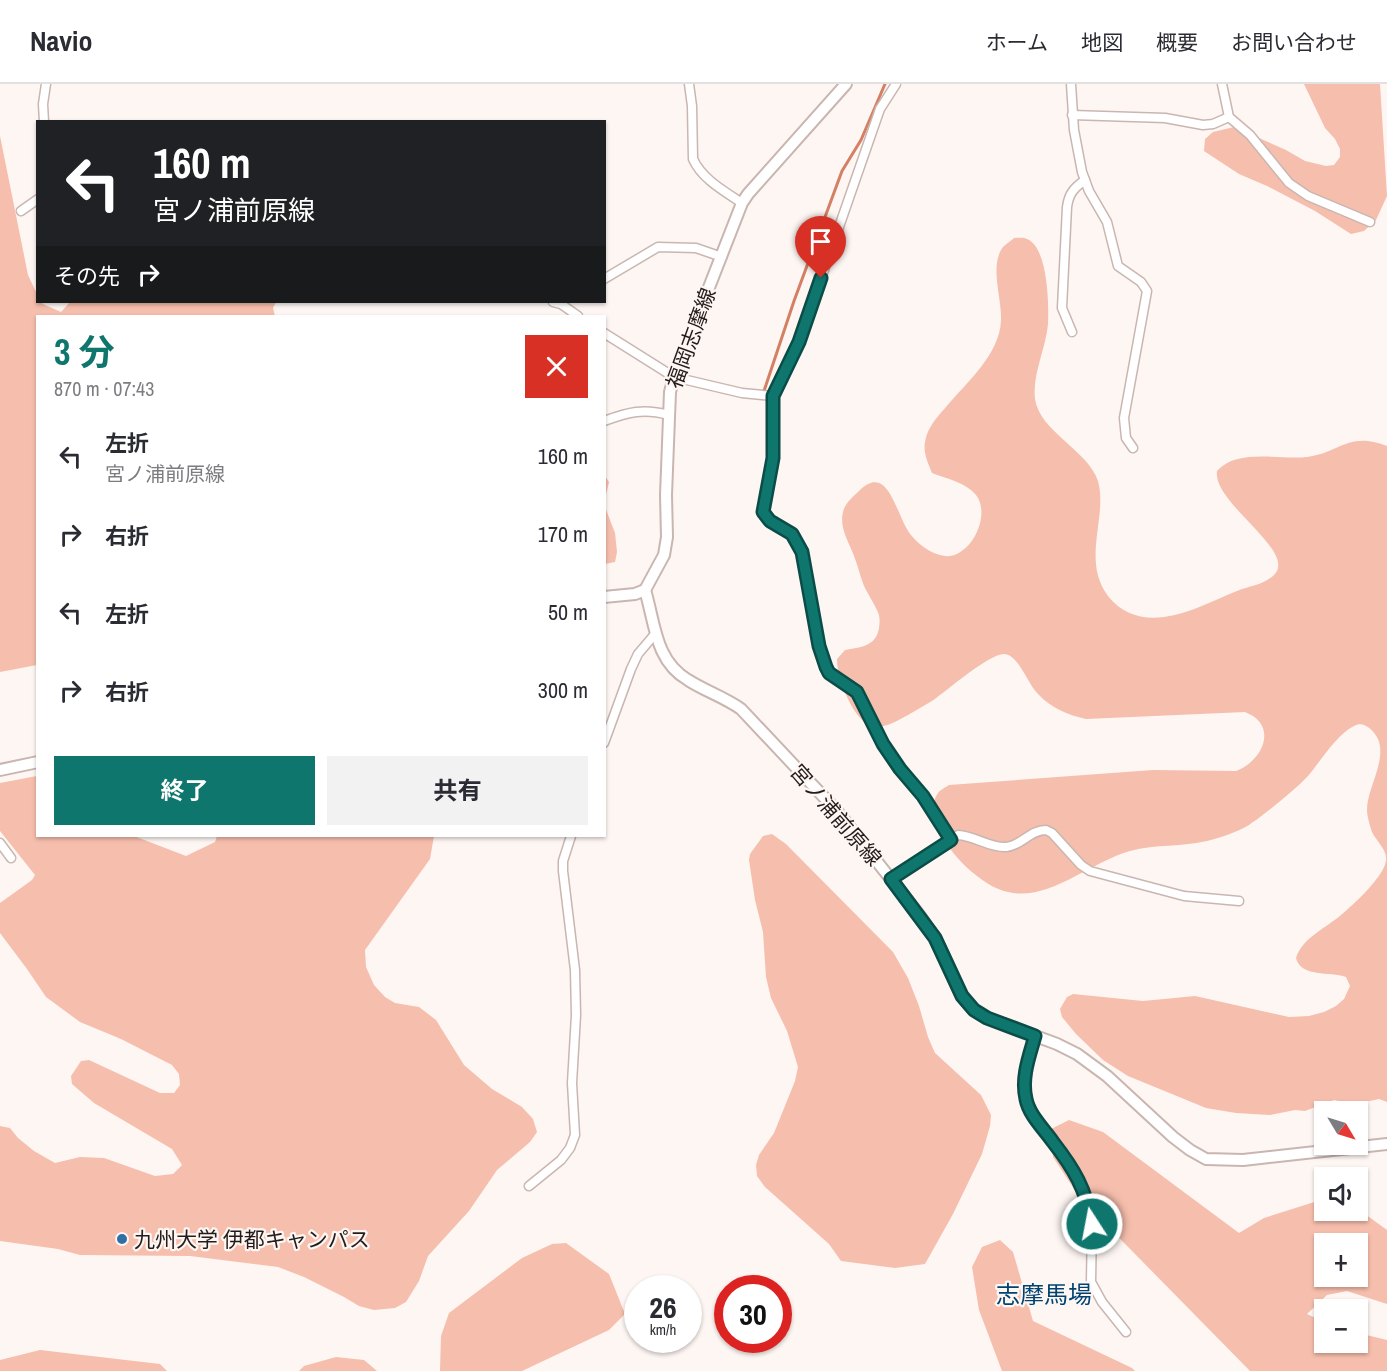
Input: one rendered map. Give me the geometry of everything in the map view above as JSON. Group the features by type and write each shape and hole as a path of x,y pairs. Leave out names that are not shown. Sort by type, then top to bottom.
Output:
{"main road":[{"name":"福岡志摩線","path":"645,590 664,555 667,537 670,392 742,203 846,84"},
{"path":"606,597 635,594 645,590"},
{"name":"宮ノ浦前原線","path":"645,590 661,652 672,667 686,679 741,709 837,811 935,938 962,996 974,1010 987,1018 1057,1044 1091,1063 1173,1137 1206,1159 1243,1160 1387,1144"},
{"path":"0,770 36,762"}],"street":[{"path":"44,120 43,104 46,84"},
{"path":"689,84 692,106 693,159 711,182 742,203"},
{"path":"896,84 880,109 799,342 773,396 773,458 763,512 770,521 792,534 802,552 819,646 829,673 857,692 883,744 923,796 951,840"},
{"path":"1071,84 1072,115 1078,155 1089,191 1107,222 1118,266 1141,282 1147,291 1124,418 1126,438 1133,448"},
{"path":"1222,84 1229,117 1250,135 1282,176 1298,190 1370,222"},
{"path":"1072,115 1165,118 1203,125 1214,124 1229,117"},
{"path":"1072,332 1062,308 1067,207 1069,195 1085,180"},
{"path":"21,211 36,201"},
{"path":"606,278 658,247 696,248 722,256"},
{"path":"561,303 577,315"},
{"path":"606,334 674,377 742,393 773,396"},
{"path":"606,420 630,412 651,411 669,415"},
{"path":"606,738 638,654 656,633"},
{"path":"891,879 958,835 968,836 994,846 1010,847 1033,832 1046,830 1052,833 1081,865 1090,871 1184,896 1239,901"},
{"path":"529,1186 561,1160 570,1148 575,1135 572,1083 576,1015 575,970 562,871 571,837"},
{"path":"0,843 11,858"},
{"path":"1035,1036 1026,1067 1024,1087 1026,1101 1037,1121 1075,1171 1086,1194 1092,1224 1091,1282 1102,1302 1126,1332"}],"shaded area":[{"path":"1304,84 1380,84 1387,196 1376,220 1364,231 1351,234 1315,211 1239,174 1204,151 1205,139 1213,132 1234,127 1305,161 1326,166 1334,165 1340,157 1340,149 1325,128"},
{"path":"0,136 28,275 36,292 36,303 42,303 61,312 69,303 276,303 273,308 275,315 36,315 36,665 0,672"},
{"path":"1014,238 1026,238 1034,244 1043,264 1046,277 1048,324 1035,381 1035,399 1046,421 1085,460 1098,481 1100,509 1096,568 1100,582 1108,596 1126,611 1148,618 1174,615 1261,583 1274,575 1278,565 1275,553 1239,512 1219,484 1217,471 1225,464 1247,457 1307,457 1353,442 1374,442 1387,446 1387,1102 1379,1099 1368,1101 1314,1101 1314,1108 1305,1111 1295,1110 1270,1115 1206,1108 1128,1076 1103,1060 1076,1034 1062,1017 1060,1009 1067,997 1073,994 1143,1001 1195,996 1289,1017 1309,1016 1324,1012 1344,999 1350,986 1346,977 1304,969 1296,958 1303,945 1360,897 1384,867 1385,852 1372,832 1367,812 1380,756 1378,739 1368,727 1361,724 1348,730 1296,788 1263,815 1239,830 1198,843 1130,851 1054,886 1035,892 1017,893 997,889 977,876 949,848 937,827 934,801 938,793 949,785 1153,770 1236,771 1246,766 1260,751 1264,734 1262,725 1245,712 1086,719 1048,703 1034,689 1014,659 1004,654 988,660 932,701 886,726 873,726 860,718 845,692 838,672 837,659 845,650 871,643 875,639 880,621 843,529 842,518 847,503 869,484 878,483 885,487 891,495 906,527 914,538 928,550 940,555 950,556 959,553 968,546 979,526 980,504 976,495 961,484 932,473 925,454 925,442 933,423 981,367 995,344 1001,320 996,273 1003,247"},
{"path":"606,478 609,482 606,495"},
{"path":"606,510 615,533 617,552 615,562 606,564"},
{"path":"36,776 36,837 137,837 186,856 215,842 217,837 434,837 430,859 365,950 366,967 374,985 385,997 395,1003 419,1007 436,1020 464,1065 492,1089 522,1107 533,1119 537,1132 530,1142 497,1170 469,1211 428,1256 419,1281 406,1302 395,1308 374,1310 359,1306 304,1277 278,1267 190,1256 80,1255 58,1249 0,1241 0,1126 10,1128 34,1151 55,1163 80,1157 104,1158 155,1176 173,1174 182,1165 172,1149 94,1103 72,1084 71,1076 81,1061 89,1060 160,1093 174,1093 180,1085 179,1074 172,1065 121,1039 80,1022 46,997 0,933 0,903 32,880 35,875 0,831 0,783"},
{"path":"772,834 786,844 893,952 908,978 935,1053 981,1095 991,1115 982,1154 953,1214 925,1264 895,1268 841,1261 829,1244 765,1187 757,1176 756,1165 759,1155 774,1133 795,1081 798,1067 787,1031 771,998 766,977 763,932 749,860 750,854 763,836"},
{"path":"1069,1120 1103,1132 1239,1233 1264,1218 1314,1202 1314,1221 1368,1221 1368,1216 1387,1230 1387,1304 1347,1291 1327,1295 1323,1299 1314,1299 1314,1307 1307,1314 1314,1317 1314,1353 1368,1353 1368,1335 1387,1340 1387,1371 1250,1371 1080,1198 1053,1157 1051,1129"},
{"path":"1000,1240 1013,1252 1033,1321 1135,1371 1002,1371 979,1310 972,1267 982,1247"},
{"path":"566,1243 609,1274 624,1315 609,1330 522,1371 440,1371 441,1336 449,1313 522,1258 552,1244"},
{"path":"40,1350 160,1364 167,1371 0,1371 0,1360"},
{"path":"336,1357 364,1360 377,1371 299,1371 304,1366"}],"waterway":[{"path":"764,391 842,171 861,140 885,84"}],"place":[{"name":"九州大学 伊都キャンパス","path":"122,1239"}],"district":[{"name":"志摩馬場","path":"1044,1294"}],"route":[{"path":"821,278 799,342 773,396 773,458 763,512 770,521 792,534 802,552 819,646 829,673 857,692 883,744 923,796 951,840 891,879 935,938 962,996 974,1010 987,1018 1035,1036 1026,1067 1024,1087 1026,1101 1037,1121 1063,1154 1079,1180 1089,1204 1092,1224"}]}
